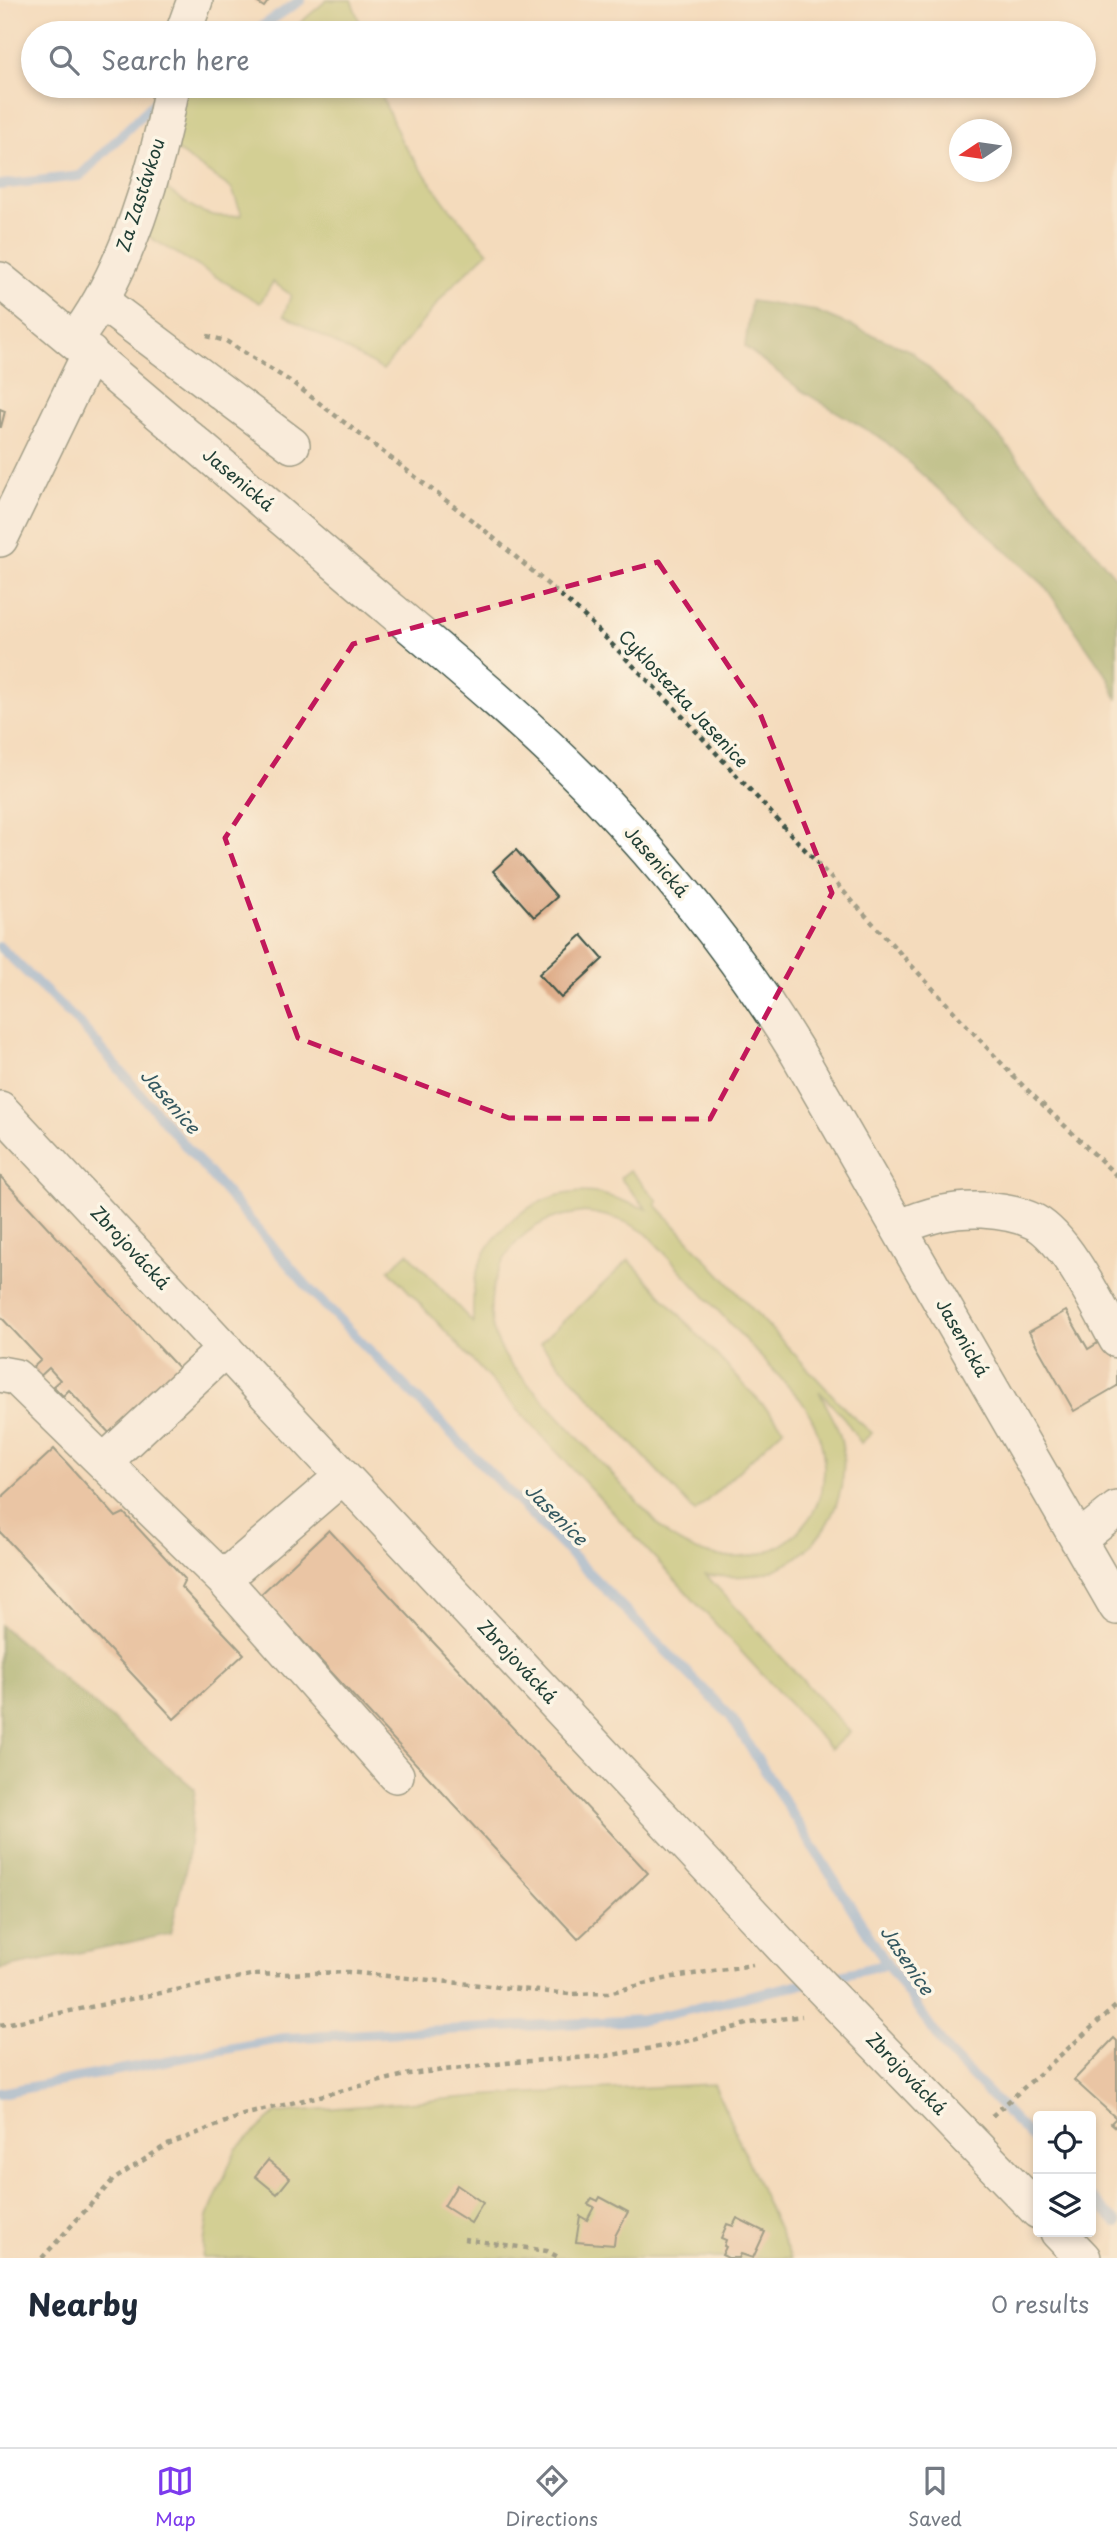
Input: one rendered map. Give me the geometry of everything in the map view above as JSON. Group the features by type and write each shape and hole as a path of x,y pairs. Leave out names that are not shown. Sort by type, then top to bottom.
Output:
{"street":[{"path":"187,21 195,0"},
{"name":"Za Zastávkou","path":"0,539 118,267 146,194 169,98"},
{"name":"Jasenická","path":"0,280 458,668 598,796 692,904 778,1020 1117,1607"},
{"path":"102,302 292,445"},
{"name":"Zbrojovácká","path":"0,1110 794,1959 1033,2206"},
{"path":"899,1228 923,1217 962,1209 1014,1215 1036,1223 1053,1237 1069,1258 1117,1340"},
{"path":"104,1462 225,1349"},
{"path":"0,1374 16,1377 223,1579 396,1775"},
{"path":"223,1579 343,1476"},
{"path":"1078,1540 1117,1509"},
{"path":"1063,2237 1083,2258"}],"path":[{"name":"Cyklostezka Jasenice","path":"166,350 195,338 212,336 226,341 293,383 482,528 580,612 672,705 1015,1078 1117,1175"},
{"path":"0,2025 251,1975 348,1972 483,1984 537,1992 608,1993 673,1977 794,1959"},
{"path":"43,2258 113,2180 165,2146 243,2115 409,2074 515,2062 606,2056 676,2043 750,2023 839,2005"},
{"path":"993,2115 1117,2006"},
{"path":"464,2239 547,2251 560,2258"}],"highlighted area":[{"path":"658,562 759,711 832,893 710,1119 509,1118 298,1038 225,838 353,644"}],"green space":[{"path":"327,0 351,0 359,21 302,21"},
{"path":"182,98 382,98 402,142 446,204 488,252 450,288 383,370 284,315 291,295 273,282 260,303 146,235 161,185 207,214 242,215 232,189 169,145"},
{"path":"751,301 816,311 911,351 998,435 1117,579 1117,700 1109,679 1044,585 884,440 802,391 745,347"},
{"path":"630,1170 658,1201 655,1204 849,1413 872,1433 861,1443 844,1418 819,1391 838,1430 842,1445 841,1486 827,1524 801,1554 784,1565 750,1576 706,1575 850,1732 831,1749 389,1270 408,1253 473,1323 476,1275 493,1240 506,1225 539,1203 576,1192 602,1194 647,1209 620,1178","holes":["584,1212 624,1222 647,1234 800,1399 819,1437 824,1473 817,1505 799,1531 773,1549 741,1557 706,1553 668,1535 510,1364 501,1350 493,1329 491,1311 496,1276 504,1260 514,1245 542,1223"]},
{"path":"629,1260 784,1428 695,1512 540,1343"},
{"path":"0,1625 195,1789 187,1863 170,1934 0,1969"},
{"path":"714,2084 791,2258 202,2258 208,2216 236,2149 276,2113 495,2095"}],"building":[{"path":"253,0 269,0 264,7"},
{"path":"0,409 5,411 1,427 0,427"},
{"path":"516,850 557,897 534,917 493,871"},
{"path":"582,935 603,959 561,998 539,974"},
{"path":"0,1176 183,1373 113,1437 69,1390 63,1396 53,1386 60,1380 49,1368 34,1382 27,1373 41,1360 0,1316"},
{"path":"1066,1311 1088,1349 1117,1331 1117,1386 1074,1411 1029,1332"},
{"path":"54,1449 116,1517 124,1513 185,1579 181,1587 244,1654 174,1719 0,1532 0,1499"},
{"path":"329,1530 648,1873 578,1939 260,1595"},
{"path":"1114,2038 1117,2041 1117,2128 1111,2123 1116,2118 1074,2080"},
{"path":"268,2160 290,2178 277,2194 255,2176"},
{"path":"457,2185 483,2203 471,2223 444,2206"},
{"path":"600,2197 628,2212 615,2236 614,2245 576,2242 580,2216 587,2220 594,2207 588,2204 592,2198 598,2201"},
{"path":"737,2218 765,2232 753,2258 741,2254 739,2258 722,2255 726,2240 721,2238 727,2224 733,2226"}],"waterway":[{"path":"270,21 301,0"},
{"path":"0,185 80,176 159,98"},
{"name":"Jasenice","path":"0,947 79,1023 313,1293 731,1717 887,1964 949,2053 1033,2139"},
{"path":"822,1979 887,1964"},
{"path":"0,2093 284,2038 643,2020 806,1983"},
{"name":"Jasenice","path":"1096,2202 1117,2223"}]}
